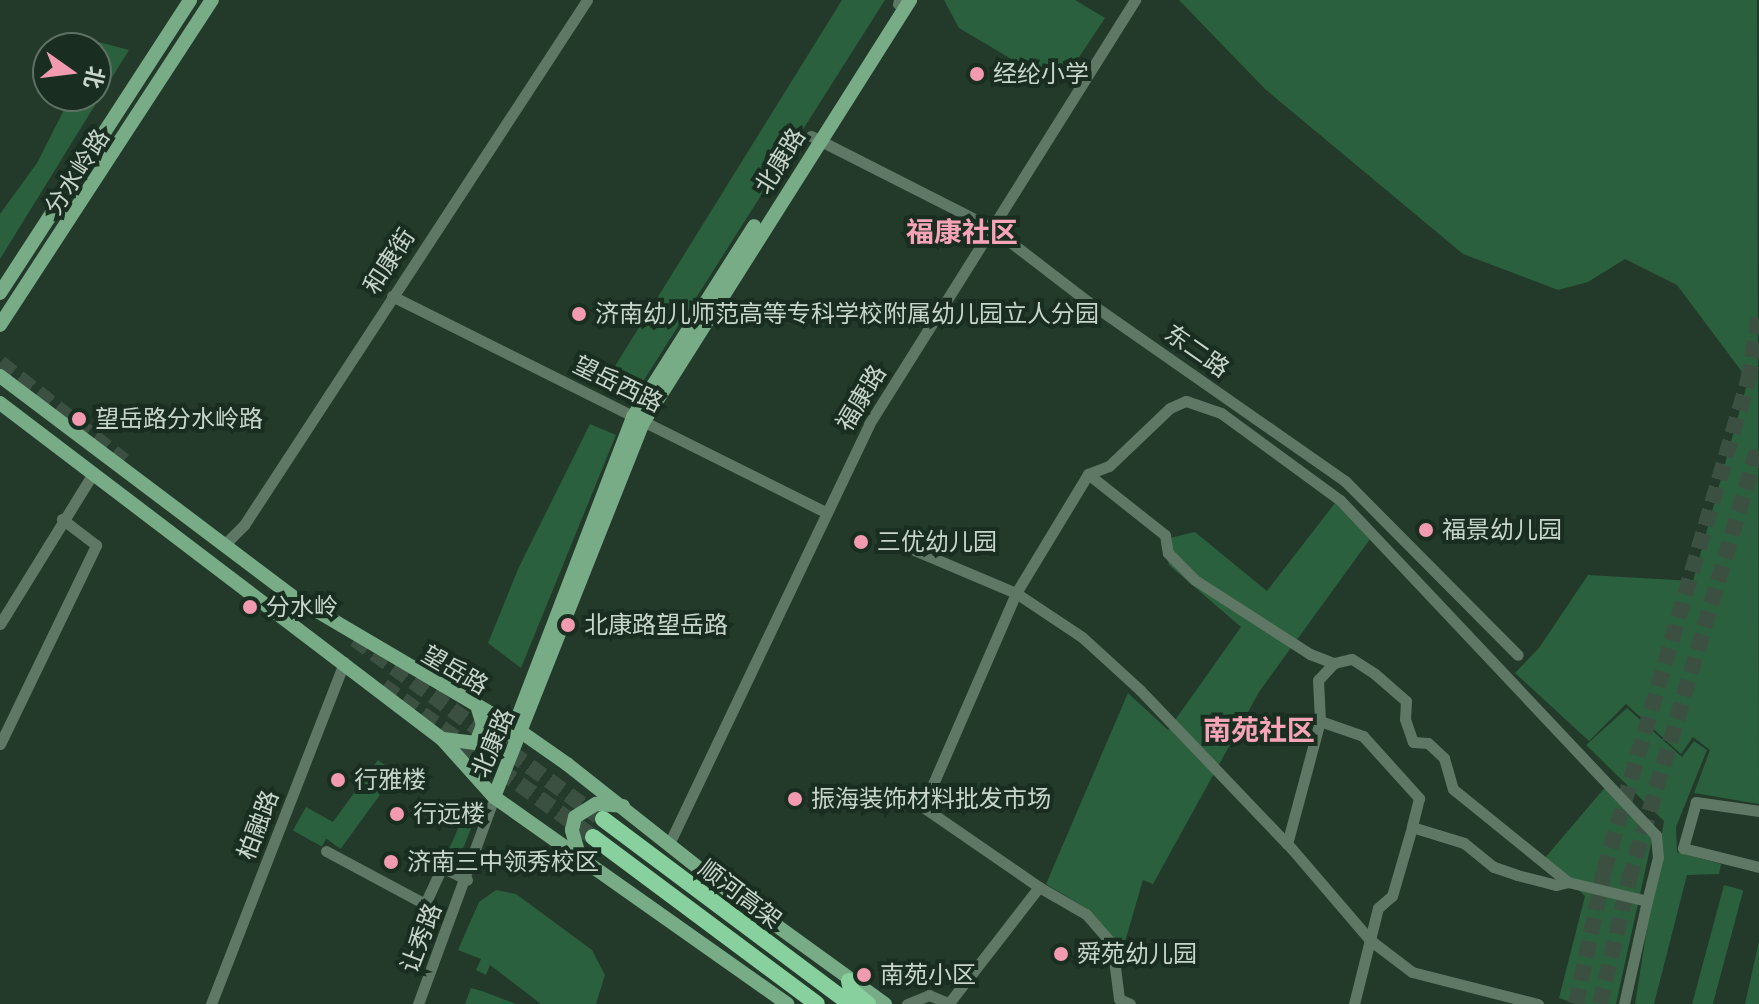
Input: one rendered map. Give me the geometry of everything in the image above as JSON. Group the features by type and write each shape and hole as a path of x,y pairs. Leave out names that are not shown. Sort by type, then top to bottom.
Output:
{"highway":[{"name":"顺河高架","path":"603,819 850,1004"},
{"name":"顺河高架","path":"593,837 805,999 817,1004"},
{"path":"849,981 851,990 868,1004"}],"main road":[{"name":"分水岭路","path":"0,293 190,0"},
{"name":"分水岭路","path":"0,325 158,88 212,0"},
{"name":"北康路","path":"494,797 638,419 902,1"},
{"name":"望岳路","path":"0,376 295,598 518,730 624,807 849,981 885,1004"},
{"path":"0,403 442,739 494,797 787,1004"},
{"path":"442,739 476,743 483,725 478,709"},
{"path":"579,855 572,830 575,817 596,804 624,807"}],"street":[{"name":"和康街","path":"225,544 244,525 587,0"},
{"name":"福康路","path":"669,844 824,511 869,424 1135,0"},
{"path":"143,75 158,88"},
{"name":"东二路","path":"815,138 992,228 1087,301 1345,481 1518,655"},
{"name":"望岳西路","path":"392,296 824,511"},
{"path":"1130,1004 1119,999 1112,944 1086,914 1039,887 923,807 1016,593 1088,474 1109,466 1170,408 1186,401 1221,413 1340,500 1656,835 1658,857 1624,1004"},
{"path":"1088,474 1165,535 1168,553 1195,580 1252,620 1334,663"},
{"path":"0,624 62,519 92,475"},
{"path":"0,744 96,545 62,519"},
{"path":"907,547 1016,593 1082,637 1140,690 1287,844 1370,940 1412,972 1538,1004"},
{"path":"1287,844 1320,721 1318,680 1334,663 1352,659 1406,701 1405,719 1413,742 1428,743 1444,758 1453,789 1568,882 1647,901"},
{"name":"柏融路","path":"211,1004 344,662"},
{"path":"1320,721 1363,736 1419,798 1392,896 1378,908 1354,1004"},
{"name":"让秀路","path":"421,1003 494,797"},
{"path":"1759,811 1696,802 1683,848 1759,867"},
{"path":"1412,827 1464,843 1505,871 1556,885 1568,882"},
{"path":"326,851 425,904 442,867 467,880"},
{"path":"907,1004 929,995 949,1004 1039,887"}],"green space":[{"path":"842,0 885,0 630,402 602,387"},
{"path":"944,0 1075,0 1105,18 1070,71 1045,79 959,28"},
{"path":"1179,0 1757,0 1759,804 1694,793 1710,750 1693,737 1681,754 1626,704 1589,741 1515,673 1539,648 1588,575 1693,581 1748,380 1677,285 1625,259 1588,282 1558,290 1463,254 1265,89"},
{"path":"112,45 129,50 112,78"},
{"path":"63,112 91,112 0,259 0,214 37,163"},
{"path":"590,424 616,435 521,668 488,643 519,567"},
{"path":"1335,503 1373,535 1259,692 1153,884 1143,880 1122,952 1088,909 1046,884 1128,693 1168,730 1241,627 1169,565 1161,540 1195,532 1267,591"},
{"path":"1627,708 1682,757 1694,741 1707,750 1676,827 1677,852 1721,864 1719,874 1687,875 1654,1004 1635,1004 1664,821 1586,745"},
{"path":"378,760 396,773 341,849 323,836"},
{"path":"1607,785 1653,835 1616,1004 1576,1004 1559,998 1585,896 1544,859"},
{"path":"306,807 335,823 322,847 293,831"},
{"path":"466,811 476,816 460,856 448,851"},
{"path":"1724,885 1743,890 1713,1004 1692,1004"},
{"path":"496,890 516,894 592,950 605,975 596,1004 541,1004 490,965 486,975 476,970 481,959 458,950 479,902"},
{"path":"1759,941 1759,1004 1745,1004"},
{"path":"471,988 482,991 516,1004 465,1004"}],"waterway":[{"path":"503,1004 510,1004"}],"tunnel":[{"path":"1576,1004 1604,871 1748,381 1759,318"},
{"path":"0,363 124,461"},
{"path":"1600,1004 1629,880 1759,443"},
{"path":"355,639 598,816"},
{"path":"383,686 593,837"}],"place":[{"name":"经纶小学","path":"977,74"},
{"name":"济南幼儿师范高等专科学校附属幼儿园立人分园","path":"579,314"},
{"name":"望岳路分水岭路","path":"79,419"},
{"name":"福景幼儿园","path":"1426,530"},
{"name":"三优幼儿园","path":"861,542"},
{"name":"分水岭","path":"250,607"},
{"name":"北康路望岳路","path":"568,625"},
{"name":"行雅楼","path":"338,780"},
{"name":"振海装饰材料批发市场","path":"795,799"},
{"name":"行远楼","path":"397,814"},
{"name":"济南三中领秀校区","path":"391,862"},
{"name":"舜苑幼儿园","path":"1061,954"},
{"name":"南苑小区","path":"864,975"}],"district":[{"name":"福康社区","path":"962,233"},
{"name":"南苑社区","path":"1259,731"}]}
